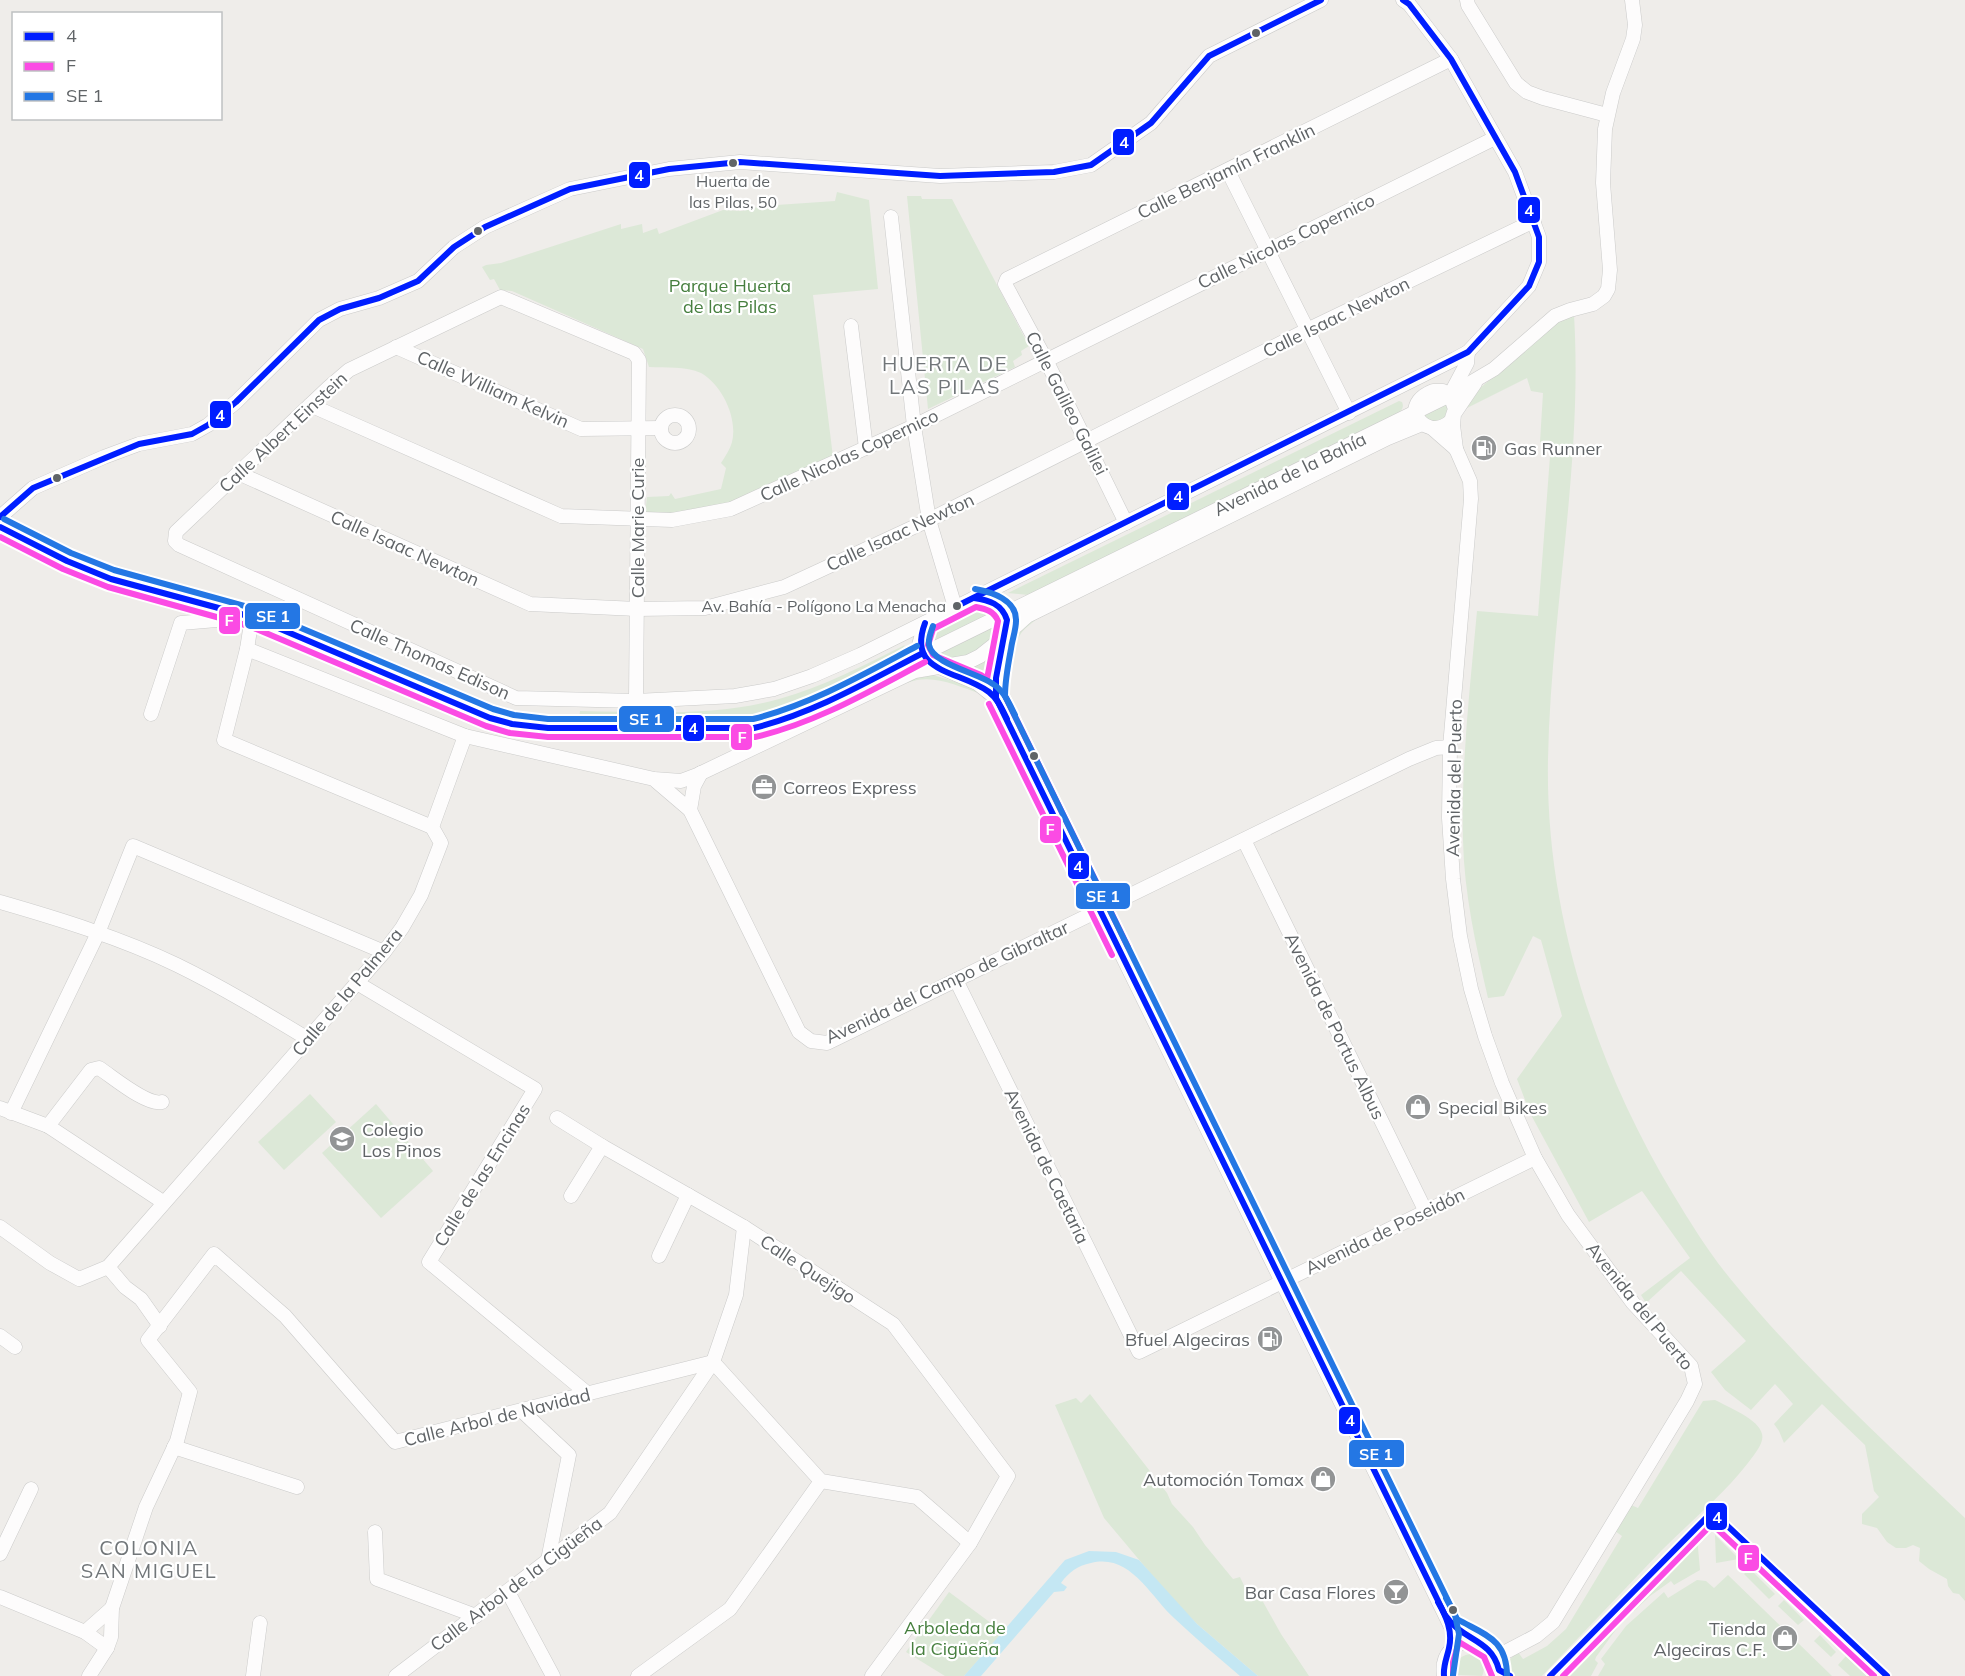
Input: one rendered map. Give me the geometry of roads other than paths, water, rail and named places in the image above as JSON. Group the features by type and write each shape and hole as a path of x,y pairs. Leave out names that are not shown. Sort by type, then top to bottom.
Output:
{"street":[{"path":"0,517 33,488 139,444 192,434 208,425 244,394 319,320 340,309 380,298 417,281 454,247 485,227 570,189 669,169 740,162 940,176 1054,172 1091,165 1151,123 1209,56 1321,0"},
{"path":"1403,0 1409,4 1450,59 1515,172 1539,237 1539,262 1529,286 1468,352 1467,363 1450,395"},
{"path":"1467,0 1515,83 1527,92 1607,115"},
{"name":"Avenida de la Bahía","path":"465,736 654,779 681,781 915,671 968,662 980,656 1027,616 1388,438 1422,417 1450,395 1494,369 1555,316 1593,304 1608,290 1610,270 1603,173 1607,115 1633,39 1635,25 1632,0"},
{"name":"Calle Benjamín Franklin","path":"1005,284 1011,276 1228,171 1450,59"},
{"name":"Calle Nicolas Copernico","path":"310,405 561,516 672,520 731,509 914,426 1495,138"},
{"path":"1228,171 1349,413"},
{"path":"891,217 914,426 929,520 955,607"},
{"name":"Calle Isaac Newton","path":"238,473 530,604 637,609 705,608 784,587 929,520 1307,330 1534,221"},
{"name":"Calle Galileo Galilei","path":"1005,284 1046,360 1126,523"},
{"name":"Calle Albert Einstein","path":"175,541 176,532 349,370 501,297 637,356"},
{"path":"851,326 866,448"},
{"name":"Calle William Kelvin","path":"396,347 581,429 662,428"},
{"name":"Calle Thomas Edison","path":"175,541 178,545 516,698 636,701 735,696 774,689 812,676 925,623 1391,393 1402,384 1468,352"},
{"name":"Calle Marie Curie","path":"636,701 639,360 637,356"},
{"path":"1433,391 1455,359"},
{"path":"1422,417 1438,429 1448,424 1478,380"},
{"path":"1422,417 1424,394 1443,390 1450,395 1454,403 1456,449"},
{"path":"1391,393 1412,396 1422,417 1456,449"},
{"name":"Avenida de la Bahía","path":"0,527 67,561 111,579 252,616 490,718 512,724 538,727 754,728 807,711 1005,613 1422,417"},
{"name":"Avenida del Puerto","path":"1456,449 1470,482 1471,499 1450,747 1449,818 1460,936 1471,989 1502,1083 1535,1158 1568,1215 1633,1303 1691,1366 1695,1384 1687,1401 1553,1622 1536,1636 1496,1657"},
{"path":"974,598 987,600 1002,608 1007,620 996,678 996,698 1450,1625 1450,1640 1443,1668 1444,1676"},
{"path":"151,714 180,623 252,616 247,649 224,740 432,826 465,736 247,649"},
{"path":"998,668 1010,637 1017,625 1027,616"},
{"path":"925,623 919,645 921,654 936,666 976,683 996,698"},
{"name":"Avenida del Campo de Gibraltar","path":"654,779 690,810 799,1032 811,1041 827,1043 1409,759 1436,748 1450,747"},
{"path":"690,810 694,786 701,773"},
{"name":"Calle de la Palmera","path":"0,1227 50,1263 79,1279 108,1267 384,952 402,928 421,895 441,843 432,826"},
{"name":"Avenida de Portus Albus","path":"1244,840 1426,1212"},
{"path":"163,1202 48,1126 5,1111 98,933 133,846 384,952"},
{"path":"0,902 98,933 175,964 271,1016 308,1039"},
{"name":"Avenida de Caetaria","path":"956,980 1139,1352"},
{"name":"Calle de las Encinas","path":"357,983 535,1089 429,1262 588,1394"},
{"path":"48,1126 90,1070 94,1068 99,1068 149,1101 159,1104 162,1102"},
{"name":"Calle Quejigo","path":"557,1118 744,1227 893,1324 1008,1476 970,1543"},
{"path":"571,1196 602,1146"},
{"name":"Avenida de Poseidón","path":"1139,1352 1535,1158"},
{"path":"659,1256 688,1195"},
{"name":"Calle Arbol de la Cigüeña","path":"396,1676 610,1513 713,1362 736,1295 744,1227"},
{"name":"Calle Arbol de Navidad","path":"160,1326 214,1254 285,1316 396,1442 713,1362"},
{"path":"89,1676 107,1648 111,1637 112,1608 146,1507 174,1447 190,1392 148,1340 160,1326 141,1299 125,1287 108,1267"},
{"path":"0,1336 15,1347"},
{"path":"713,1362 820,1481 917,1497 970,1543 872,1676"},
{"path":"522,1411 569,1455 548,1560"},
{"path":"174,1447 297,1488"},
{"path":"638,1676 730,1609 820,1481"},
{"path":"0,1554 32,1489"},
{"path":"375,1532 377,1579 476,1616"},
{"path":"508,1592 553,1676"},
{"path":"0,1597 85,1632 107,1648"},
{"path":"85,1632 112,1608"},
{"path":"253,1676 260,1623"},
{"path":"1450,1625 1488,1647 1496,1657 1498,1676"},
{"path":"1447,1655 1462,1642 1476,1641"}],"water":[{"path":"1089,1551 1116,1552 1139,1560 1197,1624 1258,1676 1240,1676 1174,1618 1128,1570 1117,1564 1105,1562 1086,1564 1070,1573 1061,1583 1067,1587 1064,1591 1054,1592 981,1676 964,1676 1065,1560"}],"place":[{"name":"Huerta de las Pilas, 50","path":"733,163"},
{"name":"Gas Runner","path":"1484,448"},
{"name":"Av. Bahía - Polígono La Menacha","path":"957,606"},
{"name":"Correos Express","path":"764,787"},
{"name":"Special Bikes","path":"1418,1107"},
{"name":"Colegio Los Pinos","path":"342,1139"},
{"name":"Bfuel Algeciras","path":"1270,1339"},
{"name":"Automoción Tomax","path":"1323,1479"},
{"name":"Bar Casa Flores","path":"1396,1592"},
{"name":"Tienda Algeciras C.F.","path":"1785,1638"}],"district":[{"name":"HUERTA DE LAS PILAS","path":"945,374"},
{"name":"COLONIA SAN MIGUEL","path":"149,1558"}],"park label":[{"name":"Parque Huerta de las Pilas","path":"730,295"},
{"name":"Arboleda de la Cigüeña","path":"955,1637"}]}
